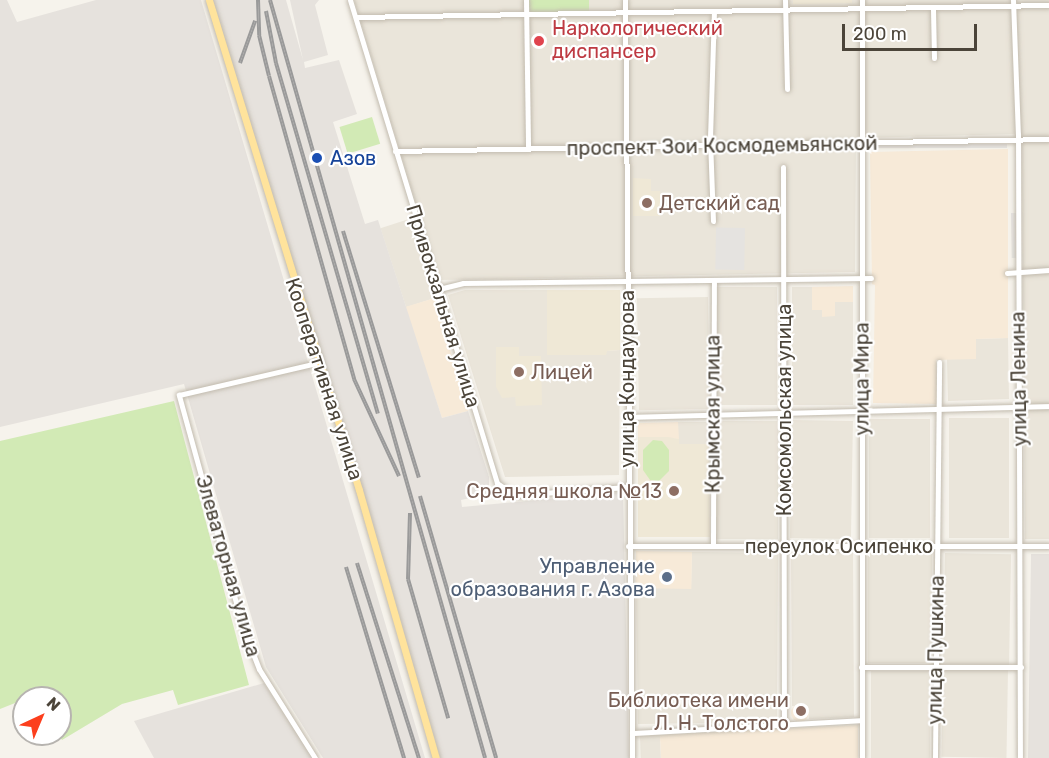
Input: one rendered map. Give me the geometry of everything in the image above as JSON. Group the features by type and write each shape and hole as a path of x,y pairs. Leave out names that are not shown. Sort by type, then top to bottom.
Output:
{"main road":[{"name":"Кооперативная улица","path":"209,0 317,363 359,490 436,758"}],"street":[{"name":"Привокзальная улица","path":"350,0 500,487 515,495 627,488"},
{"path":"526,0 528,148"},
{"name":"улица Кондаурова","path":"625,0 627,488 632,758"},
{"path":"785,0 787,89"},
{"name":"улица Мира","path":"861,0 862,758"},
{"name":"улица Ленина","path":"1013,0 1018,140 1020,758"},
{"path":"356,17 714,14 1049,5"},
{"path":"933,9 934,58"},
{"path":"713,221 711,146 714,14"},
{"name":"проспект Зои Космодемьянской","path":"395,151 1049,139"},
{"name":"Комсомольская улица","path":"783,167 784,726"},
{"path":"1007,273 1049,270"},
{"path":"439,289 463,283 714,282 871,278"},
{"name":"Крымская улица","path":"713,546 714,282"},
{"name":"улица Пушкина","path":"936,758 939,362"},
{"name":"Элеваторная улица","path":"315,758 259,669 243,628 179,395 317,363"},
{"path":"628,417 784,412 940,411 1049,406"},
{"name":"переулок Осипенко","path":"628,546 1049,546"},
{"path":"861,667 1021,667"},
{"path":"632,733 862,720"}],"shaded area":[{"path":"0,0 7,0 17,22 96,0 201,0 425,758 323,758 266,667 184,384 0,427"},
{"path":"212,0 286,0 303,60 290,0 319,0 315,5 328,55 304,62 305,68 339,60 357,114 333,122 365,224 378,220 442,418 468,411 489,477 489,494 461,500 462,507 623,492 629,758 439,758"},
{"path":"354,0 1049,0 1049,539 1025,539 1022,134 856,138 855,272 439,280"},
{"path":"793,0 852,0 852,3 793,4"},
{"path":"876,144 1007,144 1007,148 876,148"},
{"path":"1008,149 1008,338 976,339 976,359 936,360 937,404 873,403 875,285 872,284 870,152"},
{"name":"Детский сад","path":"633,178 651,179 651,191 660,191 660,216 633,216"},
{"path":"1011,213 1016,213 1017,258 1012,258"},
{"path":"409,219 435,298 406,307 380,228"},
{"path":"716,227 745,228 744,270 715,269"},
{"path":"853,286 853,302 835,302 835,316 822,317 822,310 812,310 812,287"},
{"path":"716,287 777,287 777,405 716,405"},
{"path":"792,287 812,287 812,310 822,310 822,316 835,302 853,302 853,405 792,405"},
{"path":"465,290 547,290 548,355 606,354 606,351 620,350 619,475 505,477 448,295"},
{"path":"547,290 620,290 620,350 607,351 606,355 547,355"},
{"path":"708,297 710,409 639,410 637,298"},
{"path":"435,298 468,411 442,418 405,307"},
{"path":"1008,338 1009,399 948,401 947,359 975,359 976,339"},
{"name":"Лицей","path":"496,347 519,347 519,356 541,356 542,405 516,406 515,397 502,398 496,387"},
{"path":"949,418 1009,418 1009,538 949,538"},
{"path":"869,419 930,419 930,538 869,538"},
{"path":"792,420 853,421 851,539 790,538"},
{"path":"716,421 778,421 778,539 716,539"},
{"path":"678,422 709,422 709,444 678,444"},
{"path":"678,422 679,439 638,437 638,423"},
{"name":"Средняя школа №13","path":"638,437 668,437 679,439 679,444 709,444 710,537 638,537"},
{"path":"636,551 692,552 691,589 635,588"},
{"path":"692,552 778,553 777,722 638,724 636,588 691,587"},
{"path":"853,552 854,717 809,719 808,706 792,706 791,553"},
{"path":"868,553 932,553 932,663 868,663"},
{"path":"945,553 1011,554 1009,665 943,664"},
{"path":"1031,554 1049,554 1049,758 1028,758"},
{"path":"943,669 1008,670 1006,758 941,757"},
{"path":"871,671 930,671 930,758 871,758"},
{"path":"264,683 313,758 154,758 134,721"},
{"path":"800,704 806,707 809,713 806,719 800,722 794,719 791,713 794,707"},
{"path":"858,725 858,758 661,758 660,735"},
{"path":"660,735 661,758 641,758 640,736"}],"green space":[{"path":"526,0 589,0 589,13 526,13"},
{"path":"372,117 380,144 348,154 339,127"},
{"path":"174,401 249,685 178,705 173,690 122,704 72,734 72,686 12,686 12,704 0,709 0,441"},
{"path":"653,440 662,441 669,450 669,471 659,481 650,480 643,470 643,450"}],"railway":[{"path":"258,0 259,35 269,76 354,379 399,476"},
{"path":"270,0 485,758"},
{"path":"266,11 276,63 378,413"},
{"path":"240,63 255,21"},
{"path":"343,231 419,478"},
{"path":"420,496 496,758"},
{"path":"410,513 408,579 448,718"},
{"path":"357,563 419,758"},
{"path":"346,567 404,758"}],"place":[{"name":"Наркологический диспансер","path":"539,41"},
{"name":"Азов","path":"317,158"},
{"name":"Детский сад","path":"647,203"},
{"name":"Лицей","path":"519,372"},
{"name":"Средняя школа №13","path":"674,491"},
{"name":"Управление образования г. Азова","path":"667,577"},
{"name":"Библиотека имени Л. Н. Толстого","path":"801,711"}]}
